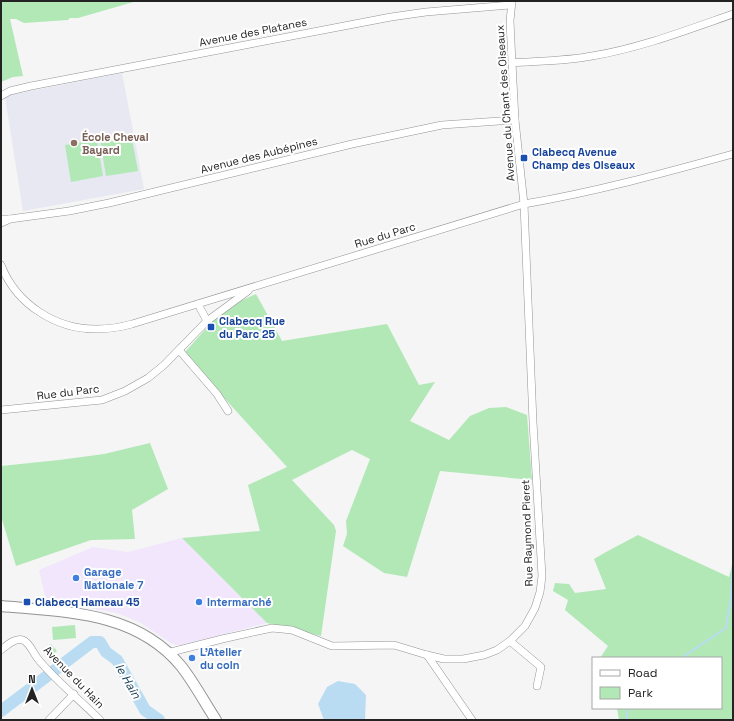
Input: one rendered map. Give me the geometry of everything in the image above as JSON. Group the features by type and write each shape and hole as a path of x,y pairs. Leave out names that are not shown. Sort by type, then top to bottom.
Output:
{"main road":[{"path":"1,606 76,613 110,620 128,626 152,640 181,666 216,720"}],"street":[{"name":"Avenue du Chant des Oiseaux","path":"511,3 510,20 515,120 524,204"},
{"name":"Avenue des Platanes","path":"1,96 10,91 31,86 391,17 511,3"},
{"path":"512,63 590,56 616,51 649,42 733,14"},
{"name":"Avenue des Aubépines","path":"10,219 69,211 109,203 352,144 442,125 515,120"},
{"name":"Rue du Parc","path":"1,265 16,291 28,304 48,318 66,324 98,330 116,328 253,288 524,204 638,180 733,154"},
{"name":"Rue Raymond Pieret","path":"167,652 222,638 272,628 292,630 332,646 394,645 426,656 444,659 463,659 484,655 498,650 510,642 525,626 536,608 542,576 532,414 524,204"},
{"path":"1,219 10,219"},
{"path":"1,223 10,219"},
{"name":"Rue du Parc","path":"1,410 102,400 126,390 148,378 164,365 207,321 253,288"},
{"path":"198,304 207,321"},
{"path":"179,350 217,394 228,411"},
{"name":"Avenue du Hain","path":"1,650 18,639 23,640 31,647 36,656 48,670 100,720"},
{"path":"510,642 541,667 537,686"},
{"path":"426,656 434,664 472,720"},
{"path":"49,720 74,694"}],"shaded area":[{"name":"École Cheval Bayard","path":"122,73 144,189 23,211 5,97"},
{"path":"182,538 267,623 176,645 139,622 117,613 46,600 39,570 93,547 128,552"}],"green space":[{"path":"1,1 137,1 78,18 70,18 68,20 24,23 16,19 10,19 23,76 13,77 1,82"},
{"path":"131,134 138,171 106,176 100,140"},
{"path":"97,140 103,176 71,182 65,145"},
{"path":"256,294 282,341 387,324 419,385 435,382 410,421 449,440 470,416 489,408 506,407 527,415 532,480 440,471 407,577 384,573 343,546 347,534 346,521 370,459 352,450 292,480 334,525 336,531 321,636 267,623 182,538 260,531 248,485 287,467 185,352 211,323 238,302"},
{"path":"150,443 168,489 132,510 135,539 91,540 16,566 1,516 1,466 104,454"},
{"path":"638,535 729,577 733,562 733,720 619,720 617,709 722,709 722,657 601,657 608,646 565,610 568,600 553,591 555,583 569,584 575,593 606,589 594,559"},
{"path":"75,625 76,638 53,640 52,627"},
{"path":"51,644 57,651 49,657 43,651"}],"water":[{"path":"338,681 355,684 366,695 365,720 324,720 318,704 327,687"}],"waterway":[{"path":"682,657 726,628 731,597 733,563"},
{"name":"le Hain","path":"1,711 92,642 100,642 106,652 117,660 145,710 159,720"},
{"path":"626,720 628,709"}],"place":[{"name":"École Cheval Bayard","path":"74,143"},
{"name":"Clabecq Avenue Champ des Oiseaux","path":"524,158"},
{"name":"Clabecq Rue du Parc 25","path":"211,327"},
{"name":"Garage Nationale 7","path":"76,578"},
{"name":"Clabecq Hameau 45","path":"27,602"},
{"name":"Intermarché","path":"199,602"},
{"name":"L'Atelier du coin","path":"192,658"}]}
